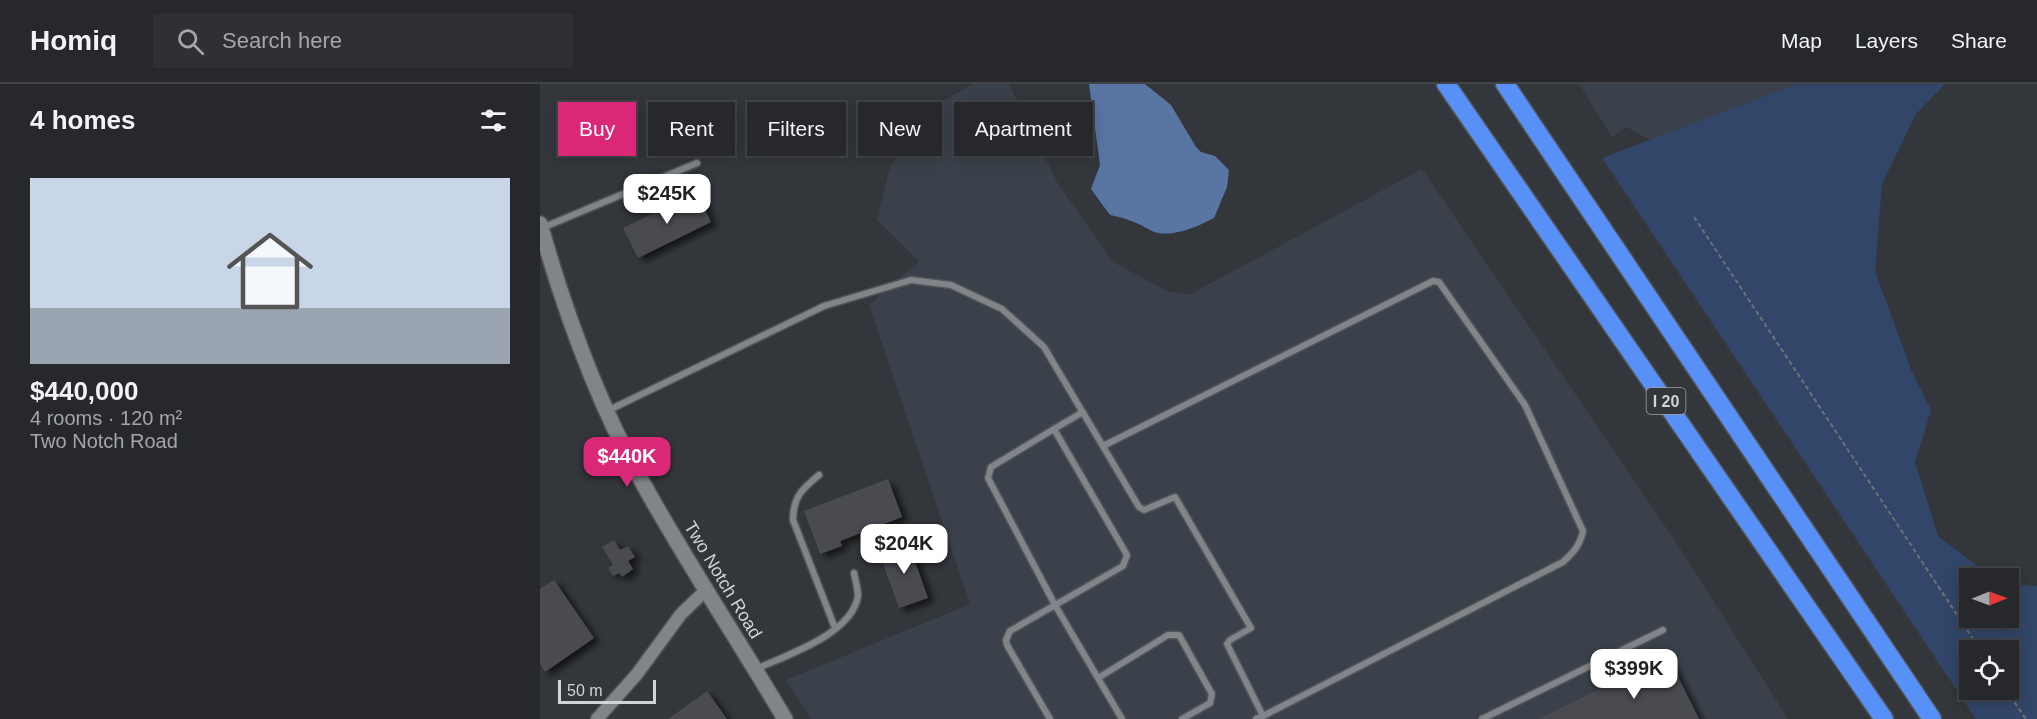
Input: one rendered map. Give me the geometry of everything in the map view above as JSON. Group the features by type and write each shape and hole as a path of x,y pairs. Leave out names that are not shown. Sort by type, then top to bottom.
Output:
{"highway":[{"name":"I 20","path":"1446,84 1884,719"},
{"name":"I 20","path":"1505,84 1932,719"}],"street":[{"name":"Two Notch Road","path":"541,226 607,411 639,476 705,591 785,719"},
{"path":"597,719 627,686 681,614 705,591"}],"lane":[{"path":"541,226 698,164"},
{"path":"607,411 825,306 911,280 951,285 1002,309 1044,348 1139,507 1144,510 1150,509 1175,497 1251,628 1230,639 1227,644 1263,716"},
{"path":"1103,446 1427,283 1439,282 1525,405 1575,509 1583,531 1581,543 1563,562 1256,719"},
{"path":"1083,412 991,466 988,478 1055,605 1122,719"},
{"path":"1050,719 1006,640 1010,631 1123,566 1127,555 1054,429"},
{"path":"819,475 801,490 793,504 793,520 836,628"},
{"path":"756,670 818,641 848,619 858,595 854,573"},
{"path":"1482,719 1663,630"},
{"path":"1098,678 1168,634 1179,635 1213,698 1210,703 1182,719"}],"path":[{"path":"1694,217 1974,640"},
{"path":"2013,700 2026,719"}],"shaded area":[{"path":"972,84 1009,84 1018,102 954,102 954,156 1044,156 1057,182 1113,262 1167,291 1189,295 1422,169 1678,545 1788,719 811,719 786,680 970,604 869,305 919,261 877,220 890,167 897,156 942,156 941,102"},
{"path":"1089,84 1145,84 1171,105 1196,147 1201,152 1215,156 1229,170 1227,187 1214,218 1191,228 1165,234 1110,215 1091,189 1100,165"},
{"path":"1579,84 1797,84 1651,140 1626,127 1612,137"},
{"path":"1797,84 1945,84 1916,114 1882,184 1875,271 1912,372 1931,410 1915,462 1938,536 1980,568 1959,568 1959,628 2019,628 2019,585 2037,586 2037,719 1976,719 1963,700 2019,700 2019,640 1959,640 1959,694 1602,158"}],"building":[{"path":"697,192 711,222 638,258 623,228"},
{"path":"888,479 902,517 840,541 842,546 820,554 804,511"},
{"path":"614,540 620,550 628,546 635,557 628,561 633,569 622,577 619,573 613,576 608,568 613,565 602,547"},
{"path":"908,542 928,598 899,608 879,553"},
{"path":"554,580 594,638 545,672 540,664 540,589"},
{"path":"1672,665 1699,719 1539,719 1634,672 1639,681"},
{"path":"707,691 727,719 668,719"}]}
